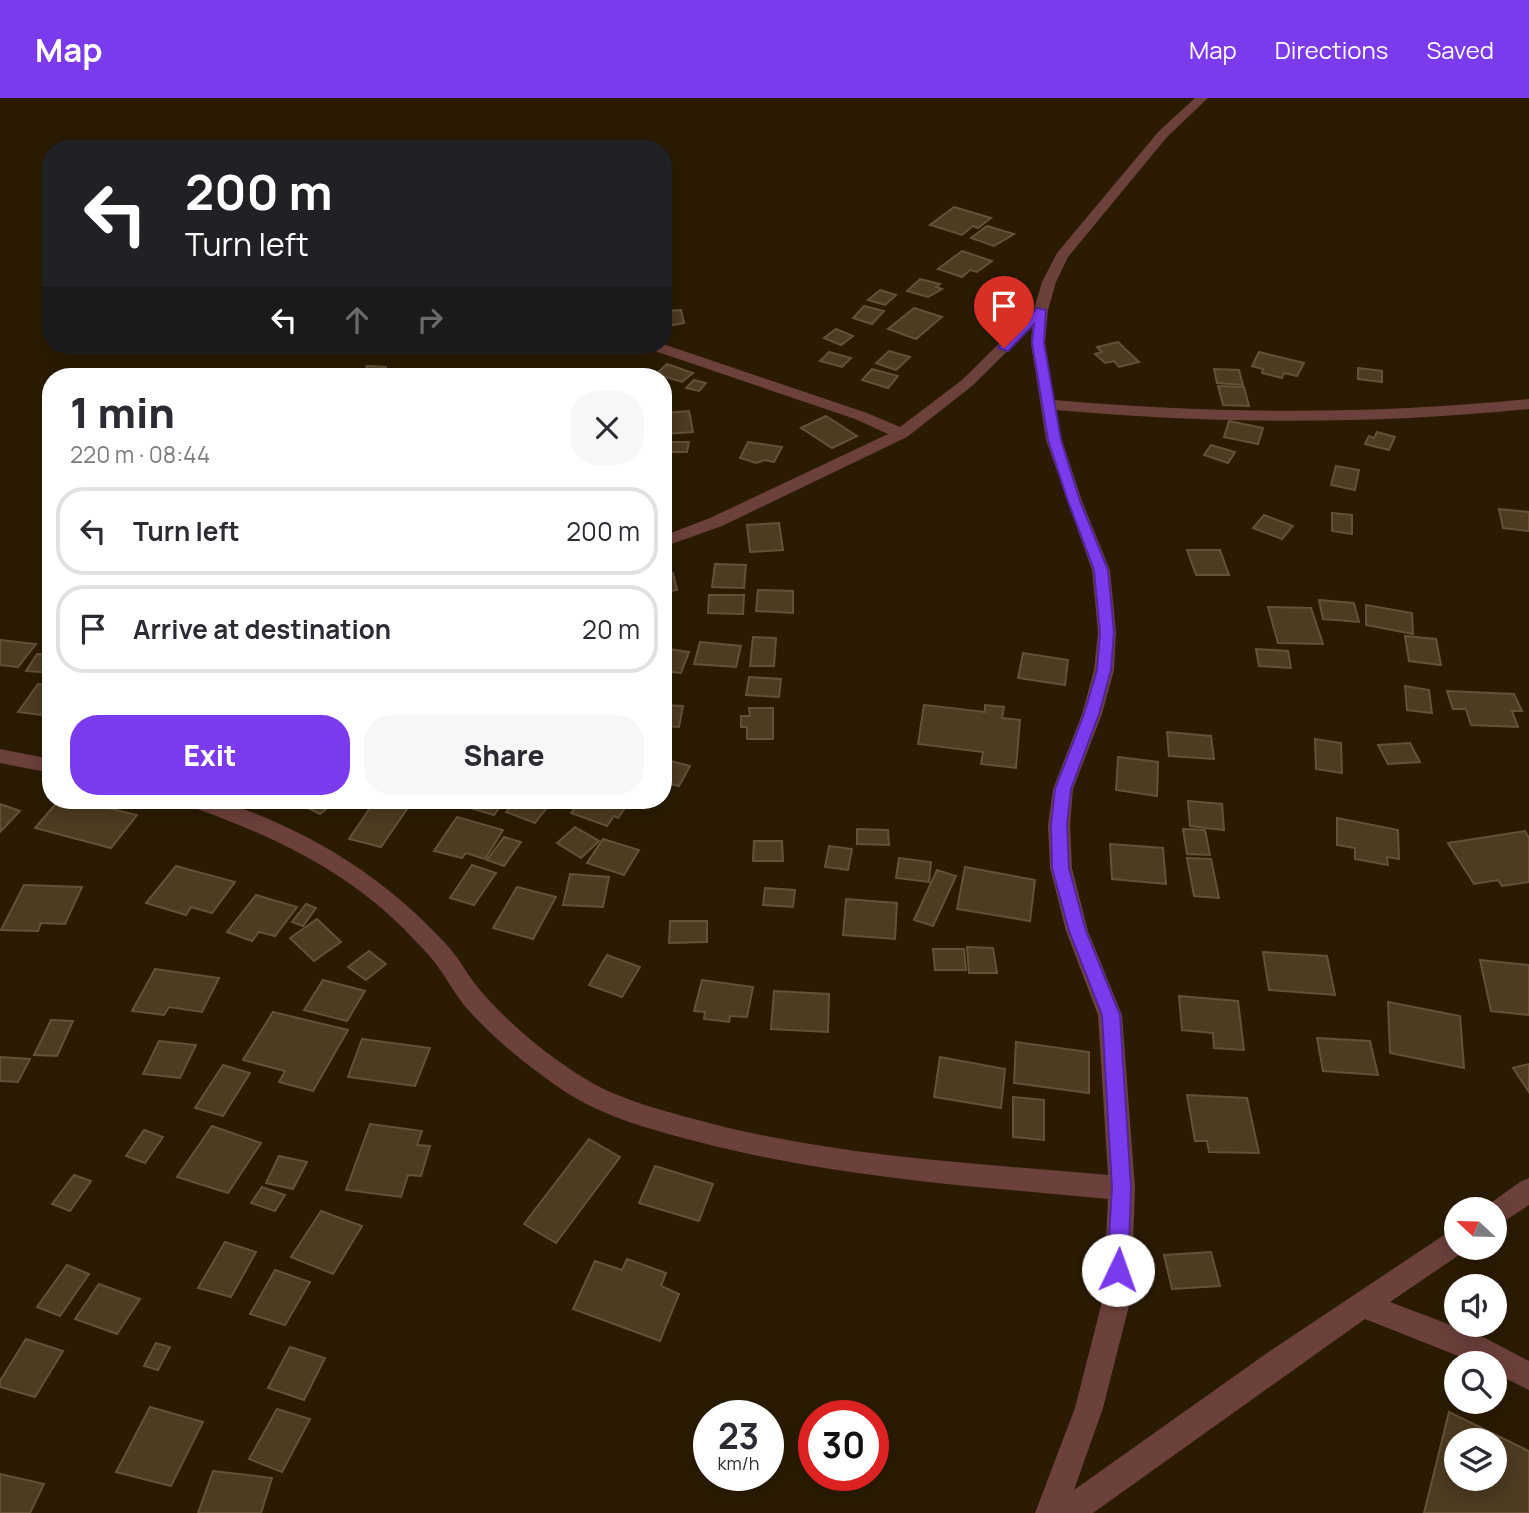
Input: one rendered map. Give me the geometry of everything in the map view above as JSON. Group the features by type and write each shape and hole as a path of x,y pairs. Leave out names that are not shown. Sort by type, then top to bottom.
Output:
{"street":[{"path":"1050,1513 1089,1408 1116,1298 1122,1188 1111,1015 1077,931 1061,868 1059,825 1063,789 1092,714 1104,670 1107,632 1104,595 1101,570 1054,440 1038,343 1041,310 1049,282 1062,256 1163,134 1202,98"},
{"path":"672,539 716,522 901,433 967,383 1041,310"},
{"path":"672,352 861,416 901,433"},
{"path":"1047,404 1181,414 1291,416 1443,413 1529,404"},
{"path":"0,756 42,764"},
{"path":"217,809 291,837 338,862 380,892 439,951 474,1000 530,1050 590,1093 658,1119 741,1144 822,1159 1122,1188"},
{"path":"1507,1206 1529,1190"},
{"path":"1067,1513 1444,1250"},
{"path":"1362,1305 1475,1349 1529,1376"}],"building":[{"path":"954,207 991,218 978,228 973,226 962,235 930,225"},
{"path":"987,226 1014,234 994,246 971,238"},
{"path":"962,251 992,261 977,272 970,270 962,277 938,269"},
{"path":"920,279 940,284 936,287 942,289 928,297 907,291"},
{"path":"880,290 896,295 885,305 868,300"},
{"path":"864,306 884,311 872,324 853,318"},
{"path":"914,308 942,317 916,339 888,329"},
{"path":"672,310 681,310 684,323 672,325"},
{"path":"836,329 853,336 841,345 824,338"},
{"path":"1118,342 1139,362 1119,367 1114,361 1105,363 1095,354 1102,352 1097,347"},
{"path":"889,351 910,357 896,370 876,363"},
{"path":"829,352 851,358 842,367 820,361"},
{"path":"1259,352 1304,363 1297,376 1284,373 1282,378 1262,373 1263,369 1252,366"},
{"path":"667,364 693,373 682,382 672,379 672,368 663,368"},
{"path":"1358,368 1382,371 1382,382 1358,379"},
{"path":"872,369 898,376 888,388 862,380"},
{"path":"1214,369 1239,370 1243,385 1217,383"},
{"path":"694,380 706,383 699,391 686,388"},
{"path":"1218,386 1244,387 1249,406 1223,405"},
{"path":"689,411 693,432 672,433 672,412"},
{"path":"826,416 857,436 832,448 801,428"},
{"path":"1229,421 1263,428 1258,444 1224,437"},
{"path":"1377,432 1395,437 1389,450 1365,444 1369,436 1374,438"},
{"path":"672,442 689,442 687,452 672,452"},
{"path":"748,442 782,447 774,462 765,460 756,463 740,458"},
{"path":"1211,445 1235,452 1228,463 1204,455"},
{"path":"1336,466 1359,470 1355,490 1331,485"},
{"path":"1499,509 1529,512 1529,531 1503,528"},
{"path":"1332,513 1352,515 1352,534 1332,531"},
{"path":"1264,515 1293,526 1282,539 1253,528"},
{"path":"779,523 783,550 750,552 747,525"},
{"path":"1187,550 1220,550 1229,575 1196,575"},
{"path":"715,564 746,565 744,588 712,587"},
{"path":"673,573 677,590 672,591"},
{"path":"758,590 793,591 793,613 756,611"},
{"path":"709,595 744,595 743,614 708,613"},
{"path":"1319,600 1354,603 1359,622 1323,619"},
{"path":"1366,605 1412,613 1413,634 1366,625"},
{"path":"1268,607 1311,608 1323,644 1278,643"},
{"path":"1405,636 1436,639 1441,665 1409,661"},
{"path":"753,637 776,638 774,666 750,666"},
{"path":"0,640 36,644 18,667 0,665"},
{"path":"700,642 741,646 736,667 694,664"},
{"path":"672,649 689,652 681,673 672,672"},
{"path":"1256,649 1288,651 1291,668 1259,666"},
{"path":"1023,653 1068,660 1065,685 1018,678"},
{"path":"37,654 42,654 42,672 26,671"},
{"path":"749,677 781,679 779,697 746,695"},
{"path":"38,684 42,684 42,715 18,712"},
{"path":"1405,686 1429,690 1432,713 1407,710"},
{"path":"1447,691 1514,694 1522,711 1512,711 1518,727 1471,725 1466,709 1453,709"},
{"path":"672,705 683,706 679,727 672,727"},
{"path":"924,705 985,712 985,705 1004,707 1002,718 1020,720 1016,768 981,764 983,752 918,744"},
{"path":"749,708 773,708 773,739 747,739 747,727 741,727 741,716 750,716"},
{"path":"1167,732 1211,736 1214,759 1169,756"},
{"path":"1315,739 1341,743 1342,773 1316,769"},
{"path":"1410,743 1420,762 1388,764 1378,745"},
{"path":"1118,757 1158,762 1157,796 1116,790"},
{"path":"672,761 690,766 679,786 672,784"},
{"path":"1188,801 1222,804 1224,830 1190,826"},
{"path":"0,804 20,811 0,832"},
{"path":"51,809 112,809 137,815 111,848 35,828"},
{"path":"310,809 326,809 320,814"},
{"path":"370,809 407,809 381,847 349,839"},
{"path":"474,809 498,809 494,815"},
{"path":"508,809 546,809 535,823 506,812"},
{"path":"574,809 624,809 618,818 614,816 607,826 571,813"},
{"path":"457,817 503,830 485,859 466,853 462,858 434,851"},
{"path":"1337,818 1398,830 1399,859 1387,857 1388,865 1355,859 1355,848 1337,845"},
{"path":"575,827 599,841 581,858 557,843"},
{"path":"857,829 888,830 889,845 857,844"},
{"path":"1183,829 1205,830 1210,855 1187,854"},
{"path":"1525,831 1529,838 1529,882 1502,886 1498,880 1474,884 1448,843"},
{"path":"504,837 521,842 504,866 487,860"},
{"path":"603,839 639,850 624,875 587,863"},
{"path":"754,841 782,841 783,861 753,861"},
{"path":"1110,844 1163,848 1166,884 1112,879"},
{"path":"829,846 852,849 848,870 825,867"},
{"path":"899,858 931,862 929,882 896,878"},
{"path":"1187,858 1211,859 1219,898 1194,896"},
{"path":"472,865 496,873 474,905 450,898"},
{"path":"176,866 235,882 212,913 191,907 186,915 146,903"},
{"path":"965,867 1035,880 1030,921 957,909"},
{"path":"937,870 956,876 933,926 914,920"},
{"path":"570,874 609,877 603,907 563,905"},
{"path":"24,885 82,887 65,924 41,923 38,931 1,930"},
{"path":"517,887 556,897 533,939 493,928"},
{"path":"765,888 795,890 793,907 763,905"},
{"path":"256,895 297,907 275,936 259,932 252,941 227,932"},
{"path":"846,899 897,903 895,939 843,935"},
{"path":"306,904 316,908 303,926 292,922"},
{"path":"317,919 341,942 314,961 290,938"},
{"path":"670,921 707,921 707,942 669,943"},
{"path":"967,947 993,948 997,973 969,973"},
{"path":"933,949 964,949 966,970 935,970"},
{"path":"369,951 386,964 366,980 348,967"},
{"path":"1263,952 1327,956 1335,995 1269,990"},
{"path":"607,955 640,967 622,997 589,985"},
{"path":"1480,960 1529,965 1529,1015 1491,1011"},
{"path":"155,969 219,978 202,1012 169,1007 164,1015 132,1011"},
{"path":"323,980 365,991 347,1021 304,1010"},
{"path":"702,980 753,987 747,1017 730,1016 729,1022 704,1019 705,1012 694,1011"},
{"path":"774,991 829,994 828,1032 771,1029"},
{"path":"1179,996 1238,1001 1244,1050 1214,1048 1213,1033 1182,1030"},
{"path":"1388,1002 1460,1016 1464,1068 1390,1053"},
{"path":"273,1012 348,1030 313,1091 279,1082 285,1071 243,1060"},
{"path":"51,1020 73,1021 57,1056 34,1055"},
{"path":"1317,1038 1370,1041 1378,1075 1323,1071"},
{"path":"362,1039 430,1048 415,1086 348,1077"},
{"path":"159,1041 196,1045 180,1078 143,1074"},
{"path":"1016,1042 1089,1052 1089,1093 1014,1083"},
{"path":"0,1057 30,1059 18,1082 0,1081"},
{"path":"940,1057 1005,1069 1001,1108 934,1097"},
{"path":"1529,1064 1529,1092 1513,1068"},
{"path":"223,1065 250,1073 223,1116 195,1108"},
{"path":"1187,1095 1247,1098 1259,1153 1209,1152 1207,1141 1195,1141"},
{"path":"1013,1097 1044,1100 1044,1140 1013,1137"},
{"path":"370,1124 422,1131 417,1145 430,1146 421,1176 408,1175 401,1197 346,1190"},
{"path":"212,1126 261,1143 228,1193 177,1177"},
{"path":"144,1130 163,1137 145,1163 126,1156"},
{"path":"589,1139 620,1157 556,1243 524,1224"},
{"path":"279,1156 307,1162 293,1189 266,1183"},
{"path":"655,1166 713,1184 699,1221 639,1203"},
{"path":"74,1175 91,1181 70,1211 52,1204"},
{"path":"262,1187 285,1195 275,1211 251,1203"},
{"path":"321,1211 362,1226 333,1274 291,1257"},
{"path":"225,1242 256,1252 231,1297 198,1288"},
{"path":"1211,1252 1220,1286 1172,1289 1164,1255"},
{"path":"627,1259 666,1273 661,1286 679,1294 660,1341 573,1309 595,1261 622,1270"},
{"path":"67,1265 89,1274 60,1316 37,1307"},
{"path":"275,1270 310,1282 285,1325 250,1314"},
{"path":"99,1284 140,1299 117,1334 75,1319"},
{"path":"26,1339 63,1351 35,1397 0,1387 0,1381"},
{"path":"156,1343 170,1347 158,1370 144,1366"},
{"path":"290,1347 325,1358 304,1400 268,1388"},
{"path":"150,1407 203,1422 171,1486 116,1472"},
{"path":"277,1409 310,1419 282,1472 249,1459"},
{"path":"1449,1414 1482,1428 1445,1428"},
{"path":"1444,1432 1444,1491 1507,1491 1507,1440 1529,1451 1529,1513 1424,1513"},
{"path":"213,1471 272,1478 261,1513 198,1513"},
{"path":"0,1474 44,1484 30,1513 0,1513"}],"route":[{"path":"1004,348 1041,310 1038,343 1054,440 1101,570 1107,632 1104,670 1092,714 1063,789 1059,825 1061,868 1077,931 1111,1015 1122,1188 1118,1270"}]}
